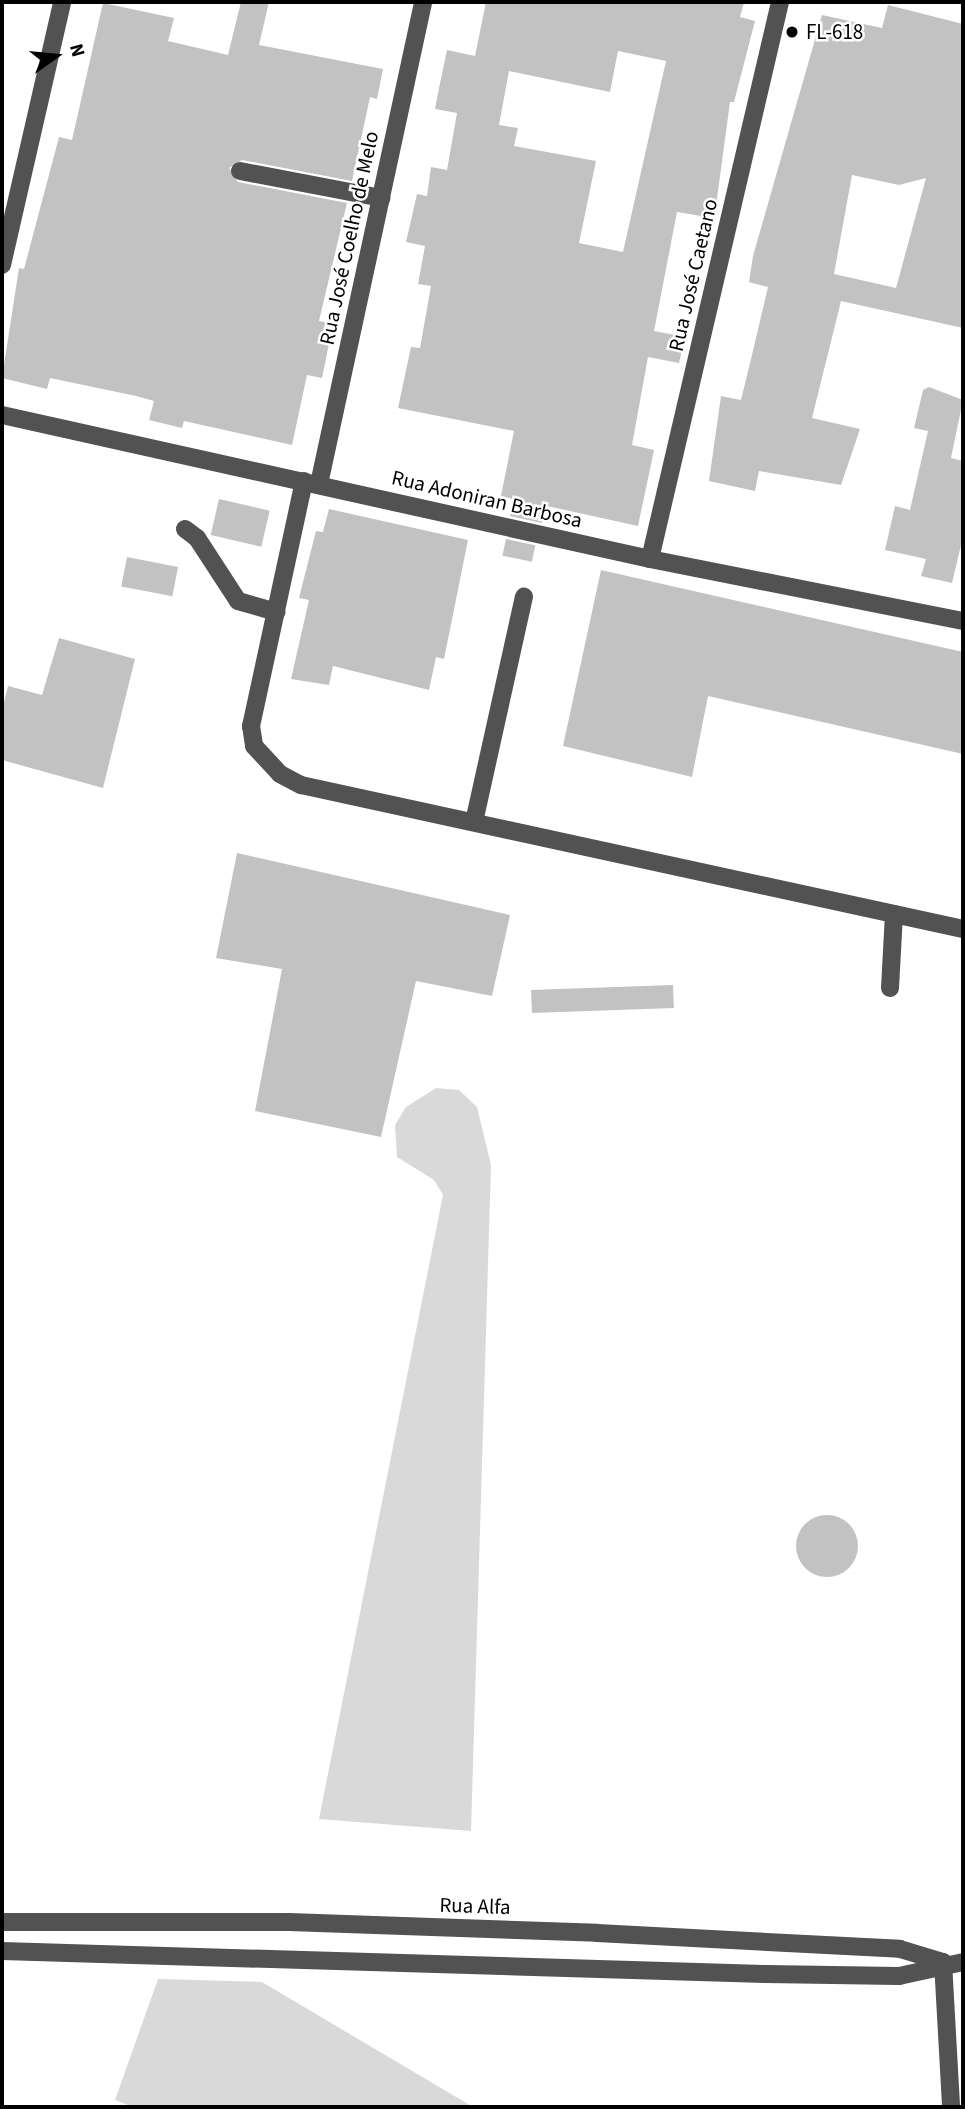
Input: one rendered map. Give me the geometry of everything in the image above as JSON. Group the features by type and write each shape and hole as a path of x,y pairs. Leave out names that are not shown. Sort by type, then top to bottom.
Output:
{"street":[{"path":"2,265 62,2"},
{"name":"Rua José Coelho de Melo","path":"423,2 381,198 312,483 276,612 251,726 264,761 301,785 963,929"},
{"name":"Rua José Caetano","path":"650,559 780,2"},
{"path":"240,171 381,198"},
{"name":"Rua Adoniran Barbosa","path":"2,415 650,559 963,621"},
{"path":"185,529 197,538 238,601 276,612"},
{"path":"474,822 524,596"},
{"path":"890,988 894,914"},
{"path":"3,1922 4,1951"},
{"name":"Rua Alfa","path":"3,1922 289,1922 900,1949 943,1962 963,1962"},
{"path":"765,1944 765,1974"},
{"name":"Rua Alfa","path":"4,1951 899,1976 943,1962"},
{"path":"943,1962 951,2107"}],"shaded area":[{"path":"436,1088 459,1090 477,1107 491,1165 471,1831 319,1819 443,1195 434,1180 397,1157 395,1125 406,1107"},
{"path":"158,1979 262,1982 473,2107 133,2107 115,2100"}],"building":[{"path":"241,2 269,2 259,45 383,69 377,99 370,97 352,181 242,160 229,168 238,182 347,203 319,321 333,324 322,378 307,375 292,445 184,421 182,428 149,420 154,401 136,396 50,378 47,389 2,378 19,268 24,269 59,137 72,140 103,3 174,18 168,41 228,55"},
{"path":"486,2 744,2 740,17 755,21 734,102 730,102 716,206 710,205 707,217 677,212 654,331 685,337 679,363 648,357 632,445 654,450 638,526 547,506 542,523 510,516 513,499 501,496 514,431 398,408 411,347 420,348 431,286 418,284 425,246 406,242 417,194 427,196 431,167 447,170 457,113 435,109 447,50 475,56","holes":["618,51 666,61 623,252 579,243 596,161 514,146 518,128 499,125 509,71 610,92"]},
{"path":"888,5 963,24 963,328 841,301 812,418 860,429 841,485 759,471 755,491 709,481 721,396 741,400 751,359 768,287 749,282 753,256 822,15 882,28","holes":["852,175 899,185 926,178 896,288 834,274"]},
{"path":"929,387 963,400 951,458 963,461 963,537 952,583 921,576 926,559 885,550 895,506 910,510 928,431 914,428 923,390"},
{"path":"219,499 270,511 261,547 211,535"},
{"path":"329,509 468,540 444,659 436,657 429,690 333,666 329,685 291,679 309,600 299,598 316,531 323,532"},
{"path":"506,539 535,545 532,562 502,556"},
{"path":"127,557 178,567 172,596 121,586"},
{"path":"601,570 963,652 963,754 708,696 692,777 563,746"},
{"path":"59,638 135,659 103,788 2,760 2,711 8,686 42,695"},
{"path":"237,853 510,915 492,996 416,981 381,1137 255,1111 282,969 216,958"},
{"path":"673,985 674,1008 532,1013 531,990"},
{"path":"827,1515 839,1517 849,1524 856,1534 856,1558 849,1568 839,1575 827,1577 815,1575 805,1568 798,1558 796,1546 798,1534 805,1524 815,1517"}],"place":[{"name":"FL-618","path":"792,32"}]}
